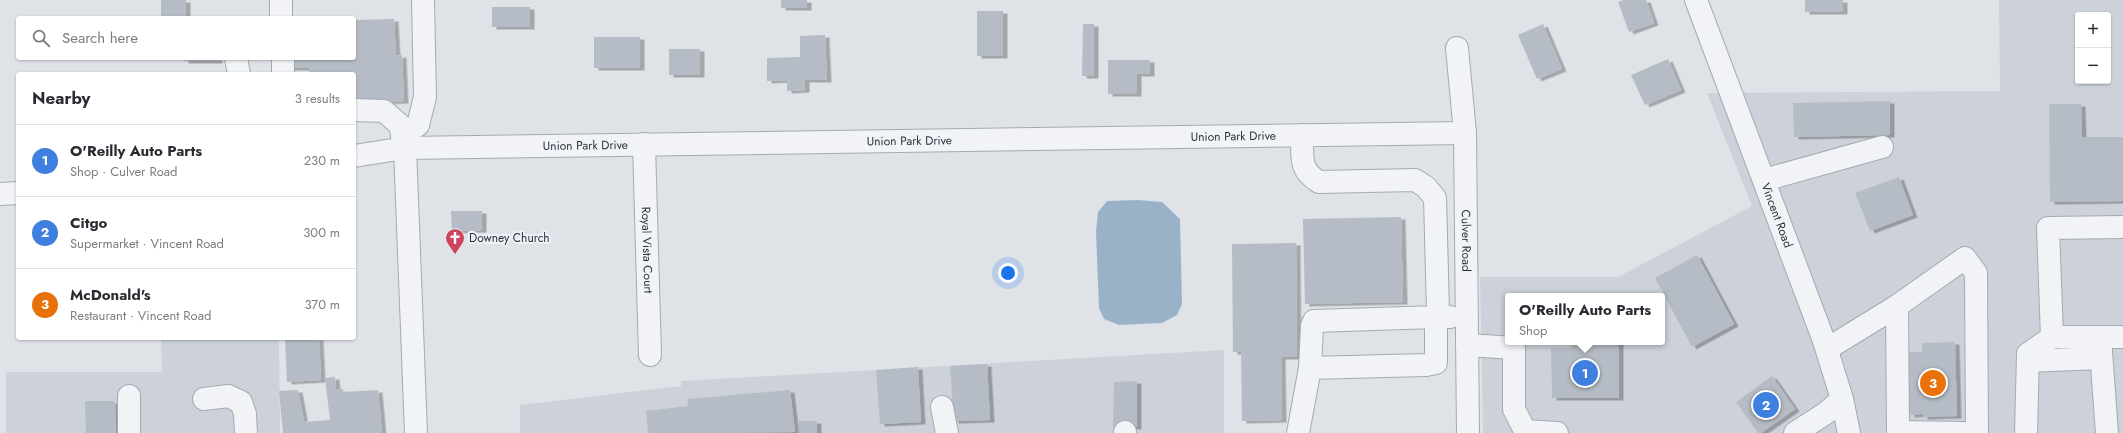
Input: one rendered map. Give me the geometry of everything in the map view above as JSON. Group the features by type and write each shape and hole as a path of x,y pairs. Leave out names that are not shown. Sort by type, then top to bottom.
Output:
{"street":[{"path":"281,0 281,16"},
{"path":"404,142 418,125 424,97 423,0"},
{"name":"Vincent Road","path":"1696,0 1827,349 1842,399 1849,433"},
{"name":"Culver Road","path":"1457,48 1465,133 1468,433"},
{"path":"236,60 239,72"},
{"path":"283,60 283,72"},
{"path":"356,110 384,111 400,125 404,142 416,433"},
{"name":"Union Park Drive","path":"356,155 404,142 644,144 1465,133"},
{"path":"1302,135 1303,167 1309,176 1319,182 1415,180 1426,187 1435,198 1438,311 1436,317 1436,363 1426,365 1310,368"},
{"name":"Royal Vista Court","path":"644,144 650,355"},
{"path":"1764,180 1882,147"},
{"path":"0,194 16,193"},
{"path":"2052,337 2048,228 2123,227"},
{"path":"1827,349 1896,306 1965,258 1976,273 1977,433"},
{"path":"1896,306 1898,432 1964,433"},
{"path":"1298,433 1310,368 1312,326 1314,321 1466,317"},
{"path":"2026,433 2028,354 2052,337 2101,348"},
{"path":"2028,361 2101,348 2123,337"},
{"path":"1467,345 1514,348 1514,409 1525,431 1557,433"},
{"path":"2101,348 2106,433"},
{"path":"129,396 129,433"},
{"path":"204,399 228,396 241,402 245,414 246,433"},
{"path":"1795,433 1826,413 1842,399"},
{"path":"942,407 947,433"}],"shaded area":[{"path":"1999,0 2123,0 2123,433 1483,433 1480,277 1618,277 1752,206 1707,93 2000,91"},
{"path":"161,340 279,340 280,433 6,433 6,372 162,372"},
{"path":"1224,350 1224,433 520,433 520,405 681,386 681,381"}],"water":[{"path":"1138,200 1162,202 1180,219 1182,304 1177,315 1162,323 1119,325 1104,319 1099,308 1096,232 1098,212 1107,201"}],"building":[{"path":"161,0 186,0 186,16 161,16"},
{"path":"781,0 807,0 807,8 781,8"},
{"path":"1624,0 1646,0 1654,23 1629,32 1618,2"},
{"path":"1805,0 1843,0 1843,12 1805,12"},
{"path":"492,7 530,7 530,27 492,27"},
{"path":"977,11 1003,11 1003,56 977,56"},
{"path":"394,19 396,56 402,55 404,101 356,103 356,72 309,72 309,68 285,68 285,60 356,60 356,20"},
{"path":"1083,24 1094,24 1094,76 1082,76"},
{"path":"1543,24 1562,69 1537,79 1518,35"},
{"path":"825,35 827,80 805,80 805,90 787,91 787,80 767,81 767,58 800,57 800,36"},
{"path":"594,37 640,37 640,68 594,68"},
{"path":"669,49 700,49 700,75 669,75"},
{"path":"1668,59 1681,90 1645,105 1631,75"},
{"path":"184,60 218,60 218,61"},
{"path":"1108,60 1150,60 1150,74 1137,74 1137,94 1108,94"},
{"path":"1890,101 1890,135 1794,137 1793,103"},
{"path":"2049,104 2081,104 2082,137 2123,137 2123,201 2050,202"},
{"path":"1899,177 1913,215 1870,231 1855,193"},
{"path":"451,211 482,211 482,230 452,231"},
{"path":"1401,217 1403,302 1305,304 1303,219"},
{"path":"1296,243 1297,357 1281,357 1282,420 1242,421 1241,352 1233,352 1232,244"},
{"path":"1697,255 1734,324 1692,347 1665,297 1665,293 1663,293 1655,278"},
{"path":"285,340 319,340 321,380 287,382"},
{"path":"1955,342 1957,416 1923,417 1923,414 1910,415 1908,352 1922,352 1922,343"},
{"path":"1571,345 1619,345 1619,398 1552,398 1551,348 1571,348"},
{"path":"987,364 990,420 954,421 950,366"},
{"path":"918,367 921,422 880,424 876,370"},
{"path":"1772,376 1795,409 1761,433 1758,433 1736,402"},
{"path":"335,377 336,389 343,389 343,392 378,390 382,433 283,433 279,391 298,390 304,422 330,420 325,378"},
{"path":"1137,381 1137,427 1113,427 1114,382"},
{"path":"790,390 795,432 648,433 646,411 688,406 687,399"},
{"path":"85,401 115,401 116,433 86,433"},
{"path":"799,421 817,421 817,433 799,433"}],"place":[{"name":"Downey Church","path":"455,255"},
{"name":"O'Reilly Auto Parts","path":"1585,373"},
{"name":"McDonald's","path":"1933,383"},
{"name":"Citgo","path":"1766,405"}]}
